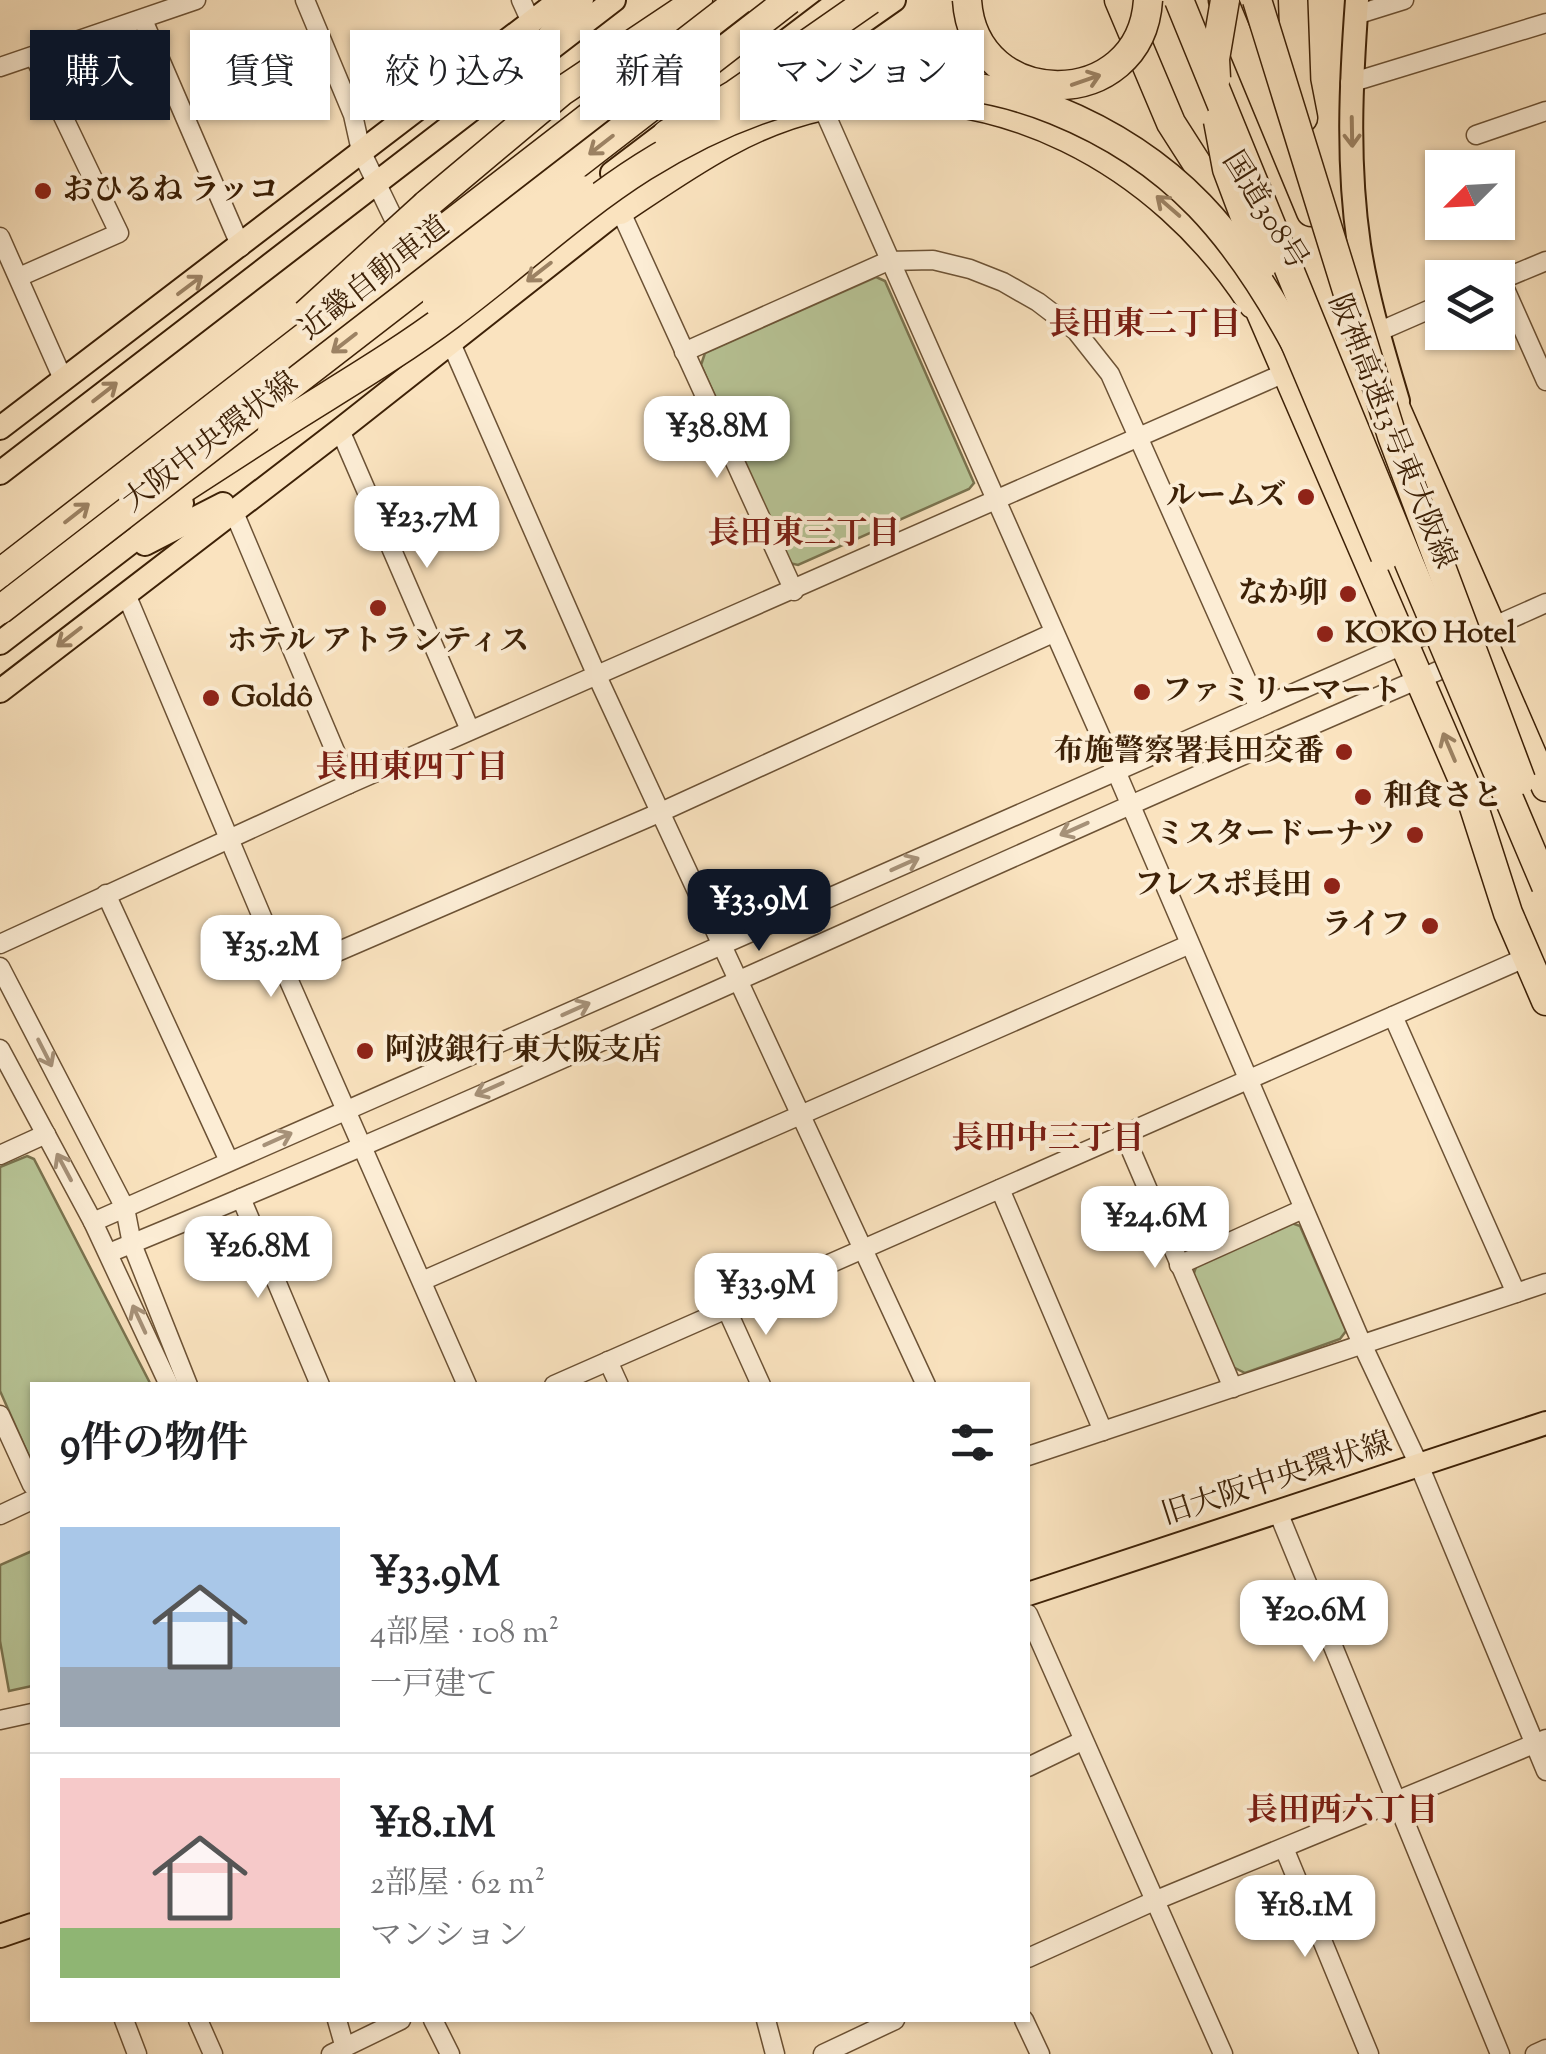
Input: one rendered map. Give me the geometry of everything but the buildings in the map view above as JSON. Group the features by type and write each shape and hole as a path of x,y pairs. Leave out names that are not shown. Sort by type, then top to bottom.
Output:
{"highway":[{"path":"157,450 426,205 667,0"},
{"path":"562,91 698,0"},
{"name":"近畿自動車道","path":"0,573 740,0"},
{"name":"近畿自動車道","path":"0,613 789,0"},
{"path":"272,431 604,171 735,94 870,0"},
{"path":"967,0 976,36 1001,66 1017,77 1050,86 1083,83 1127,56 1143,28 1148,0"},
{"name":"国道308号","path":"1119,0 1172,124 1289,315 1432,673 1546,897"},
{"name":"阪神高速13号東大阪線","path":"1179,0 1365,458 1523,784 1546,886"},
{"name":"阪神高速13号東大阪線","path":"1200,0 1390,469 1546,838"},
{"path":"1224,0 1216,58 1216,98 1227,169 1286,352"},
{"name":"国道308号","path":"1224,0 1305,196 1355,342 1484,631 1523,784"},
{"path":"1256,0 1412,496 1523,784"},
{"path":"1294,0 1296,82 1341,276"},
{"path":"0,613 163,501 446,319 643,168 750,113 819,90 857,84 934,83 1010,95 1109,135 1172,180 1230,238 1254,271 1286,352 1418,638"},
{"path":"984,108 1008,112 1080,142 1137,179 1216,252 1286,352"},
{"path":"620,210 704,154 742,134 782,120"},
{"path":"1172,124 1286,352 1424,644 1523,784"},
{"path":"1305,196 1372,334 1484,631 1546,748"},
{"path":"1432,673 1508,913 1537,961 1546,1001"}],"main road":[{"path":"0,428 560,0"},
{"path":"556,30 582,0"},
{"path":"560,42 614,0"},
{"name":"大阪中央環状線","path":"0,643 840,0"},
{"path":"0,691 620,210 722,121 894,0"},
{"path":"1357,8 1350,83 1353,190 1372,334"},
{"path":"0,473 458,120"},
{"path":"0,459 43,440"},
{"path":"90,573 275,477"},
{"name":"旧大阪中央環状線","path":"1030,1593 1546,1424"},
{"path":"0,1936 30,1926"}],"street":[{"path":"113,30 196,0"},
{"path":"304,0 353,115 361,151 438,308 597,676 925,1382"},
{"path":"521,0 532,22"},
{"path":"1357,8 1404,0"},
{"path":"143,20 241,247"},
{"path":"1350,83 1546,22"},
{"path":"0,67 30,57"},
{"path":"1476,135 1546,111"},
{"path":"18,277 118,233 64,120"},
{"path":"828,120 1116,771 1362,1344 1540,1741 1546,1771"},
{"path":"620,210 794,591"},
{"path":"0,237 63,379"},
{"path":"684,352 888,261 933,260 970,269 1038,302 1076,331 1110,374 1259,708"},
{"path":"1515,274 1546,261"},
{"path":"1372,334 1425,311"},
{"path":"1515,313 1546,381"},
{"path":"0,944 470,730 1140,436 1286,352"},
{"path":"340,430 470,730"},
{"path":"232,510 349,784"},
{"path":"126,594 286,974 467,1382"},
{"path":"109,1253 362,1146 1432,673 1484,631 1546,603"},
{"path":"93,1222 1418,638 1484,631"},
{"path":"286,974 661,812 1053,633"},
{"path":"106,894 229,1161"},
{"path":"422,1280 1188,945"},
{"path":"561,1382 1393,1016 1537,961"},
{"path":"0,967 125,1208 132,1244 187,1382"},
{"path":"1393,1016 1516,1293"},
{"path":"0,1049 109,1253 169,1382"},
{"path":"0,1155 46,1134"},
{"path":"1124,1134 1233,1388"},
{"path":"1000,1188 1103,1431"},
{"path":"240,1198 319,1382"},
{"path":"1179,1265 1303,1209"},
{"path":"1030,1455 1546,1283"},
{"path":"728,1310 759,1382"},
{"path":"608,1362 618,1382"},
{"path":"0,1415 30,1481"},
{"path":"0,1515 30,1501"},
{"path":"1278,1512 1500,2054"},
{"path":"1030,1619 1223,2054"},
{"path":"0,1720 30,1714"},
{"path":"1030,1766 1082,1741"},
{"path":"1030,1957 1154,1901 1540,1741"},
{"path":"1284,1848 1369,2054"},
{"path":"125,2022 137,2054"},
{"path":"199,2022 213,2054"},
{"path":"337,2022 338,2051 397,2022"},
{"path":"434,2022 450,2054"},
{"path":"767,2022 775,2054"},
{"path":"823,2054 891,2022"},
{"path":"1025,2022 1040,2054"},
{"path":"1535,2054 1546,2050"}],"green space":[{"path":"876,277 885,281 974,483 969,489 798,565 789,563 701,365 705,353"},
{"path":"27,1156 34,1159 149,1382 30,1382 30,1458 0,1391 0,1167"},
{"path":"1289,1222 1300,1226 1346,1331 1340,1339 1245,1373 1233,1367 1193,1276 1197,1264"},
{"path":"30,1552 30,1686 9,1691 0,1641 0,1565"}],"place":[{"name":"おひるね ラッコ","path":"43,191"},
{"name":"ルームズ","path":"1306,497"},
{"name":"なか卯","path":"1348,594"},
{"name":"ホテル アトランティス","path":"378,608"},
{"name":"KOKO Hotel","path":"1325,634"},
{"name":"ファミリーマート","path":"1142,692"},
{"name":"Goldô","path":"211,698"},
{"name":"布施警察署長田交番","path":"1344,752"},
{"name":"和食さと","path":"1363,797"},
{"name":"ミスタードーナツ","path":"1415,835"},
{"name":"フレスポ長田","path":"1332,886"},
{"name":"ライフ","path":"1430,926"},
{"name":"阿波銀行 東大阪支店","path":"365,1051"}],"district":[{"name":"長田東二丁目","path":"1145,326"},
{"name":"長田東三丁目","path":"804,535"},
{"name":"長田東四丁目","path":"412,769"},
{"name":"長田中三丁目","path":"1048,1140"},
{"name":"長田西六丁目","path":"1342,1812"}]}
